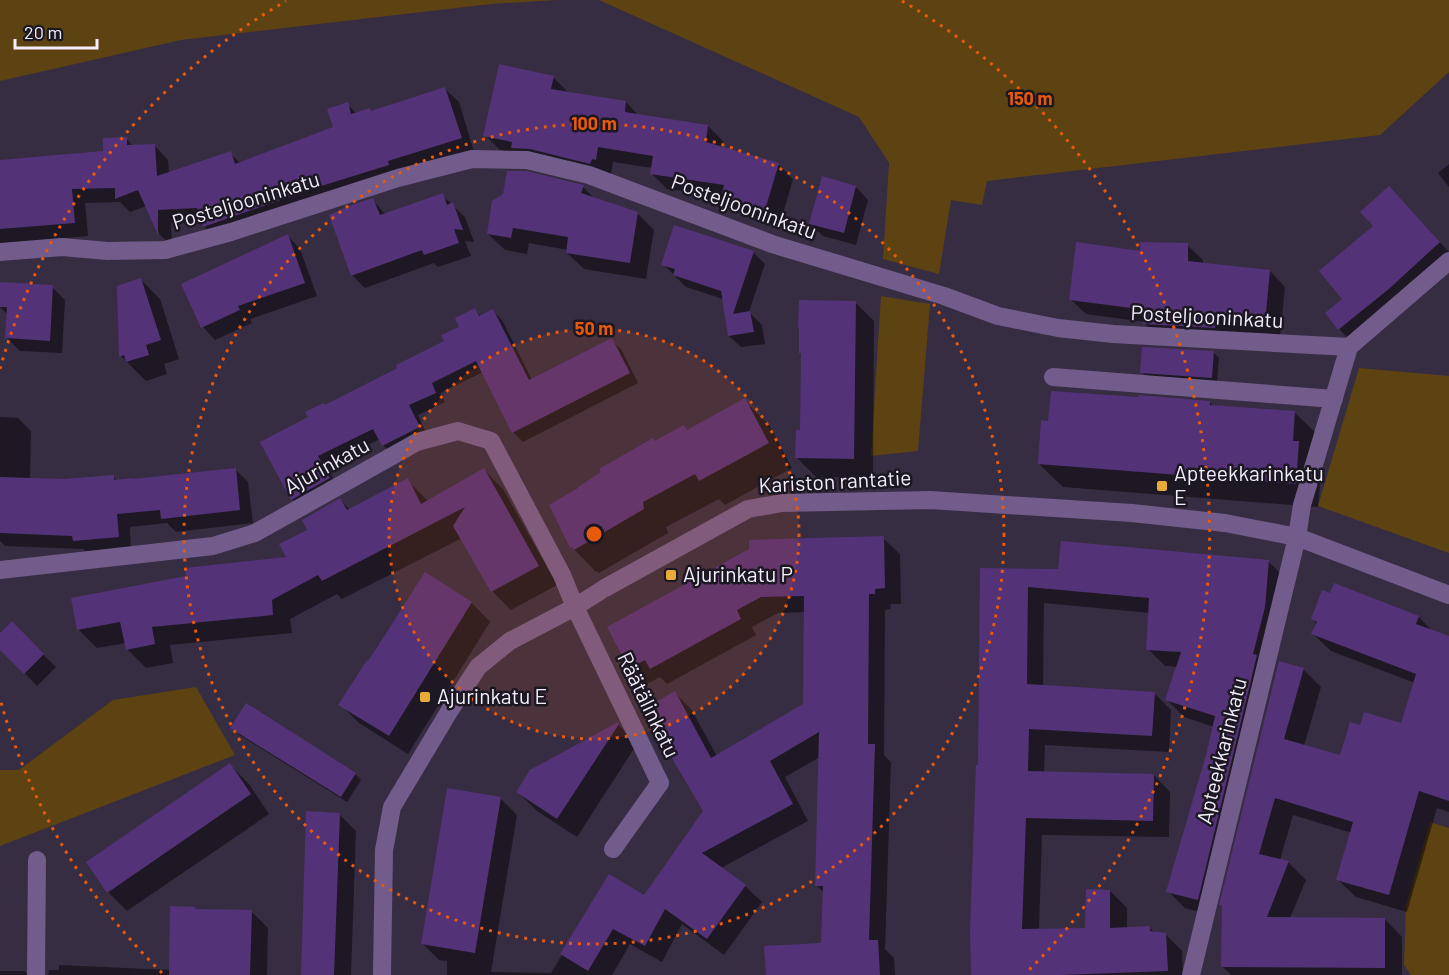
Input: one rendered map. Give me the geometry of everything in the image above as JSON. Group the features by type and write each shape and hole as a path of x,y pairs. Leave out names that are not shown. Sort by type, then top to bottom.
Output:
{"street":[{"name":"Posteljooninkatu","path":"0,252 62,247 108,251 165,249 231,232 398,178 472,159 527,160 589,175 772,244 944,296 998,316 1058,328 1113,334 1349,347"},
{"path":"1349,347 1449,261"},
{"name":"Apteekkarinkatu","path":"1191,975 1297,537 1302,505 1349,347"},
{"path":"1053,377 1334,399"},
{"name":"Ajurinkatu","path":"0,570 213,546 255,533 417,442 458,431 491,441 562,575 575,607"},
{"name":"Kariston rantatie","path":"382,975 384,850 392,807 478,668 510,640 575,607 748,509 782,504 930,500 1132,513 1225,523 1297,537 1449,595"},
{"name":"Räätälinkatu","path":"575,607 660,783 613,849"},
{"path":"36,975 37,860"}],"shaded area":[{"path":"0,0 556,0 491,4 181,40 0,81"},
{"path":"599,0 1449,0 1449,72 1380,135 987,181 982,205 951,200 939,274 883,259 889,163 859,117"},
{"path":"881,296 930,304 918,451 871,456"},
{"path":"1359,368 1449,376 1449,553 1318,506"},
{"path":"196,687 235,755 0,846 0,770 19,770 113,700"},
{"path":"1430,822 1449,828 1449,975 1411,975 1404,965 1406,906"}],"building":[{"path":"499,64 554,76 551,89 626,101 625,112 708,125 706,142 779,163 765,210 721,197 724,185 650,174 653,156 598,147 596,160 592,159 590,164 530,149 511,148 512,142 483,136"},
{"path":"445,87 462,138 388,161 389,165 203,227 197,208 158,210 158,235 138,190 115,199 115,188 72,189 75,223 0,229 0,160 103,151 103,138 127,137 127,145 155,144 157,176 231,151 235,164 333,127 327,109 348,102 351,114 370,108 371,111"},
{"path":"507,171 526,171 584,185 581,193 638,212 630,263 566,253 568,237 513,228 511,238 487,234 492,201 503,194"},
{"path":"822,176 856,186 844,233 809,224"},
{"path":"1389,186 1440,242 1390,288 1338,330 1325,313 1342,299 1319,271 1373,226 1360,212"},
{"path":"443,193 447,205 453,202 463,230 454,229 459,243 424,255 422,250 351,276 329,215 373,198 380,215"},
{"path":"674,225 754,251 733,314 750,311 754,332 728,336 721,291 673,275 675,269 661,265"},
{"path":"288,234 305,283 238,306 240,310 201,328 181,284"},
{"path":"1076,242 1140,251 1140,242 1188,243 1188,261 1270,270 1265,324 1216,318 1215,328 1143,324 1144,312 1138,312 1139,309 1069,300"},
{"path":"141,278 161,340 146,345 149,355 126,362 124,355 119,357 117,286"},
{"path":"0,282 53,285 50,341 5,338 7,307 0,307"},
{"path":"799,300 856,301 854,459 795,458 796,430 800,430"},
{"path":"475,308 479,316 493,309 529,380 612,338 630,373 512,433 476,361 432,383 436,393 409,405 420,427 382,446 373,429 318,456 330,478 291,500 260,442 308,417 305,412 324,403 325,405 444,341 441,335 459,327 455,318"},
{"path":"1142,347 1214,351 1212,378 1140,373"},
{"path":"1051,391 1138,397 1139,395 1210,401 1210,405 1295,411 1293,441 1299,441 1296,484 1038,464 1041,420 1048,421"},
{"path":"745,398 769,443 699,481 695,474 643,502 644,509 574,550 570,548 549,505 601,472 599,469 653,438 654,441 684,425 687,430"},
{"path":"236,468 240,510 161,519 160,510 117,514 119,537 73,541 72,536 0,533 0,477 64,479 114,475 114,480"},
{"path":"484,468 539,566 491,592 453,526 465,507 322,581 318,575 272,600 273,615 152,627 155,644 126,650 120,622 77,630 71,598 186,576 185,568 286,557 279,544 307,530 302,520 340,498 347,510 408,478 421,504"},
{"path":"884,536 885,588 875,589 875,594 869,594 868,744 875,744 869,940 878,940 880,975 766,975 764,946 821,943 823,886 815,886 819,732 770,761 793,804 702,853 746,885 707,939 665,909 645,946 613,929 588,971 560,954 609,874 644,895 703,811 645,708 675,691 711,758 803,704 804,596 761,597 737,610 741,619 650,669 645,660 629,669 607,627 749,549 749,540"},
{"path":"1061,541 1269,560 1265,607 1253,654 1257,655 1198,900 1166,892 1215,716 1165,700 1181,652 1146,650 1149,598 1028,587 1027,684 1155,692 1152,736 1029,729 1028,771 1154,774 1153,821 1026,818 1022,929 1085,928 1086,889 1110,890 1110,928 1150,926 1150,931 1166,933 1168,971 1061,975 971,975 970,929 976,765 978,765 980,568 1058,569"},
{"path":"425,572 472,602 389,736 338,705"},
{"path":"1334,583 1419,616 1416,624 1449,636 1449,801 1419,791 1389,895 1336,880 1353,822 1275,798 1259,854 1289,861 1267,917 1385,918 1385,968 1221,967 1222,906 1219,905 1279,661 1304,668 1284,739 1340,755 1350,722 1360,725 1364,712 1401,723 1416,674 1311,634 1317,622 1311,619 1322,590 1330,593"},
{"path":"12,621 44,654 24,674 0,650 0,633"},
{"path":"246,703 356,773 341,797 230,728"},
{"path":"618,722 619,724 557,819 516,792 530,770"},
{"path":"230,763 251,794 107,893 86,862"},
{"path":"447,788 501,797 475,953 421,944"},
{"path":"306,811 340,813 334,975 301,975"},
{"path":"170,906 252,910 250,975 169,975"}],"place":[{"name":"Apteekkarinkatu E","path":"1162,486"},
{"name":"Ajurinkatu P","path":"671,575"},
{"name":"Ajurinkatu E","path":"425,697"}]}
